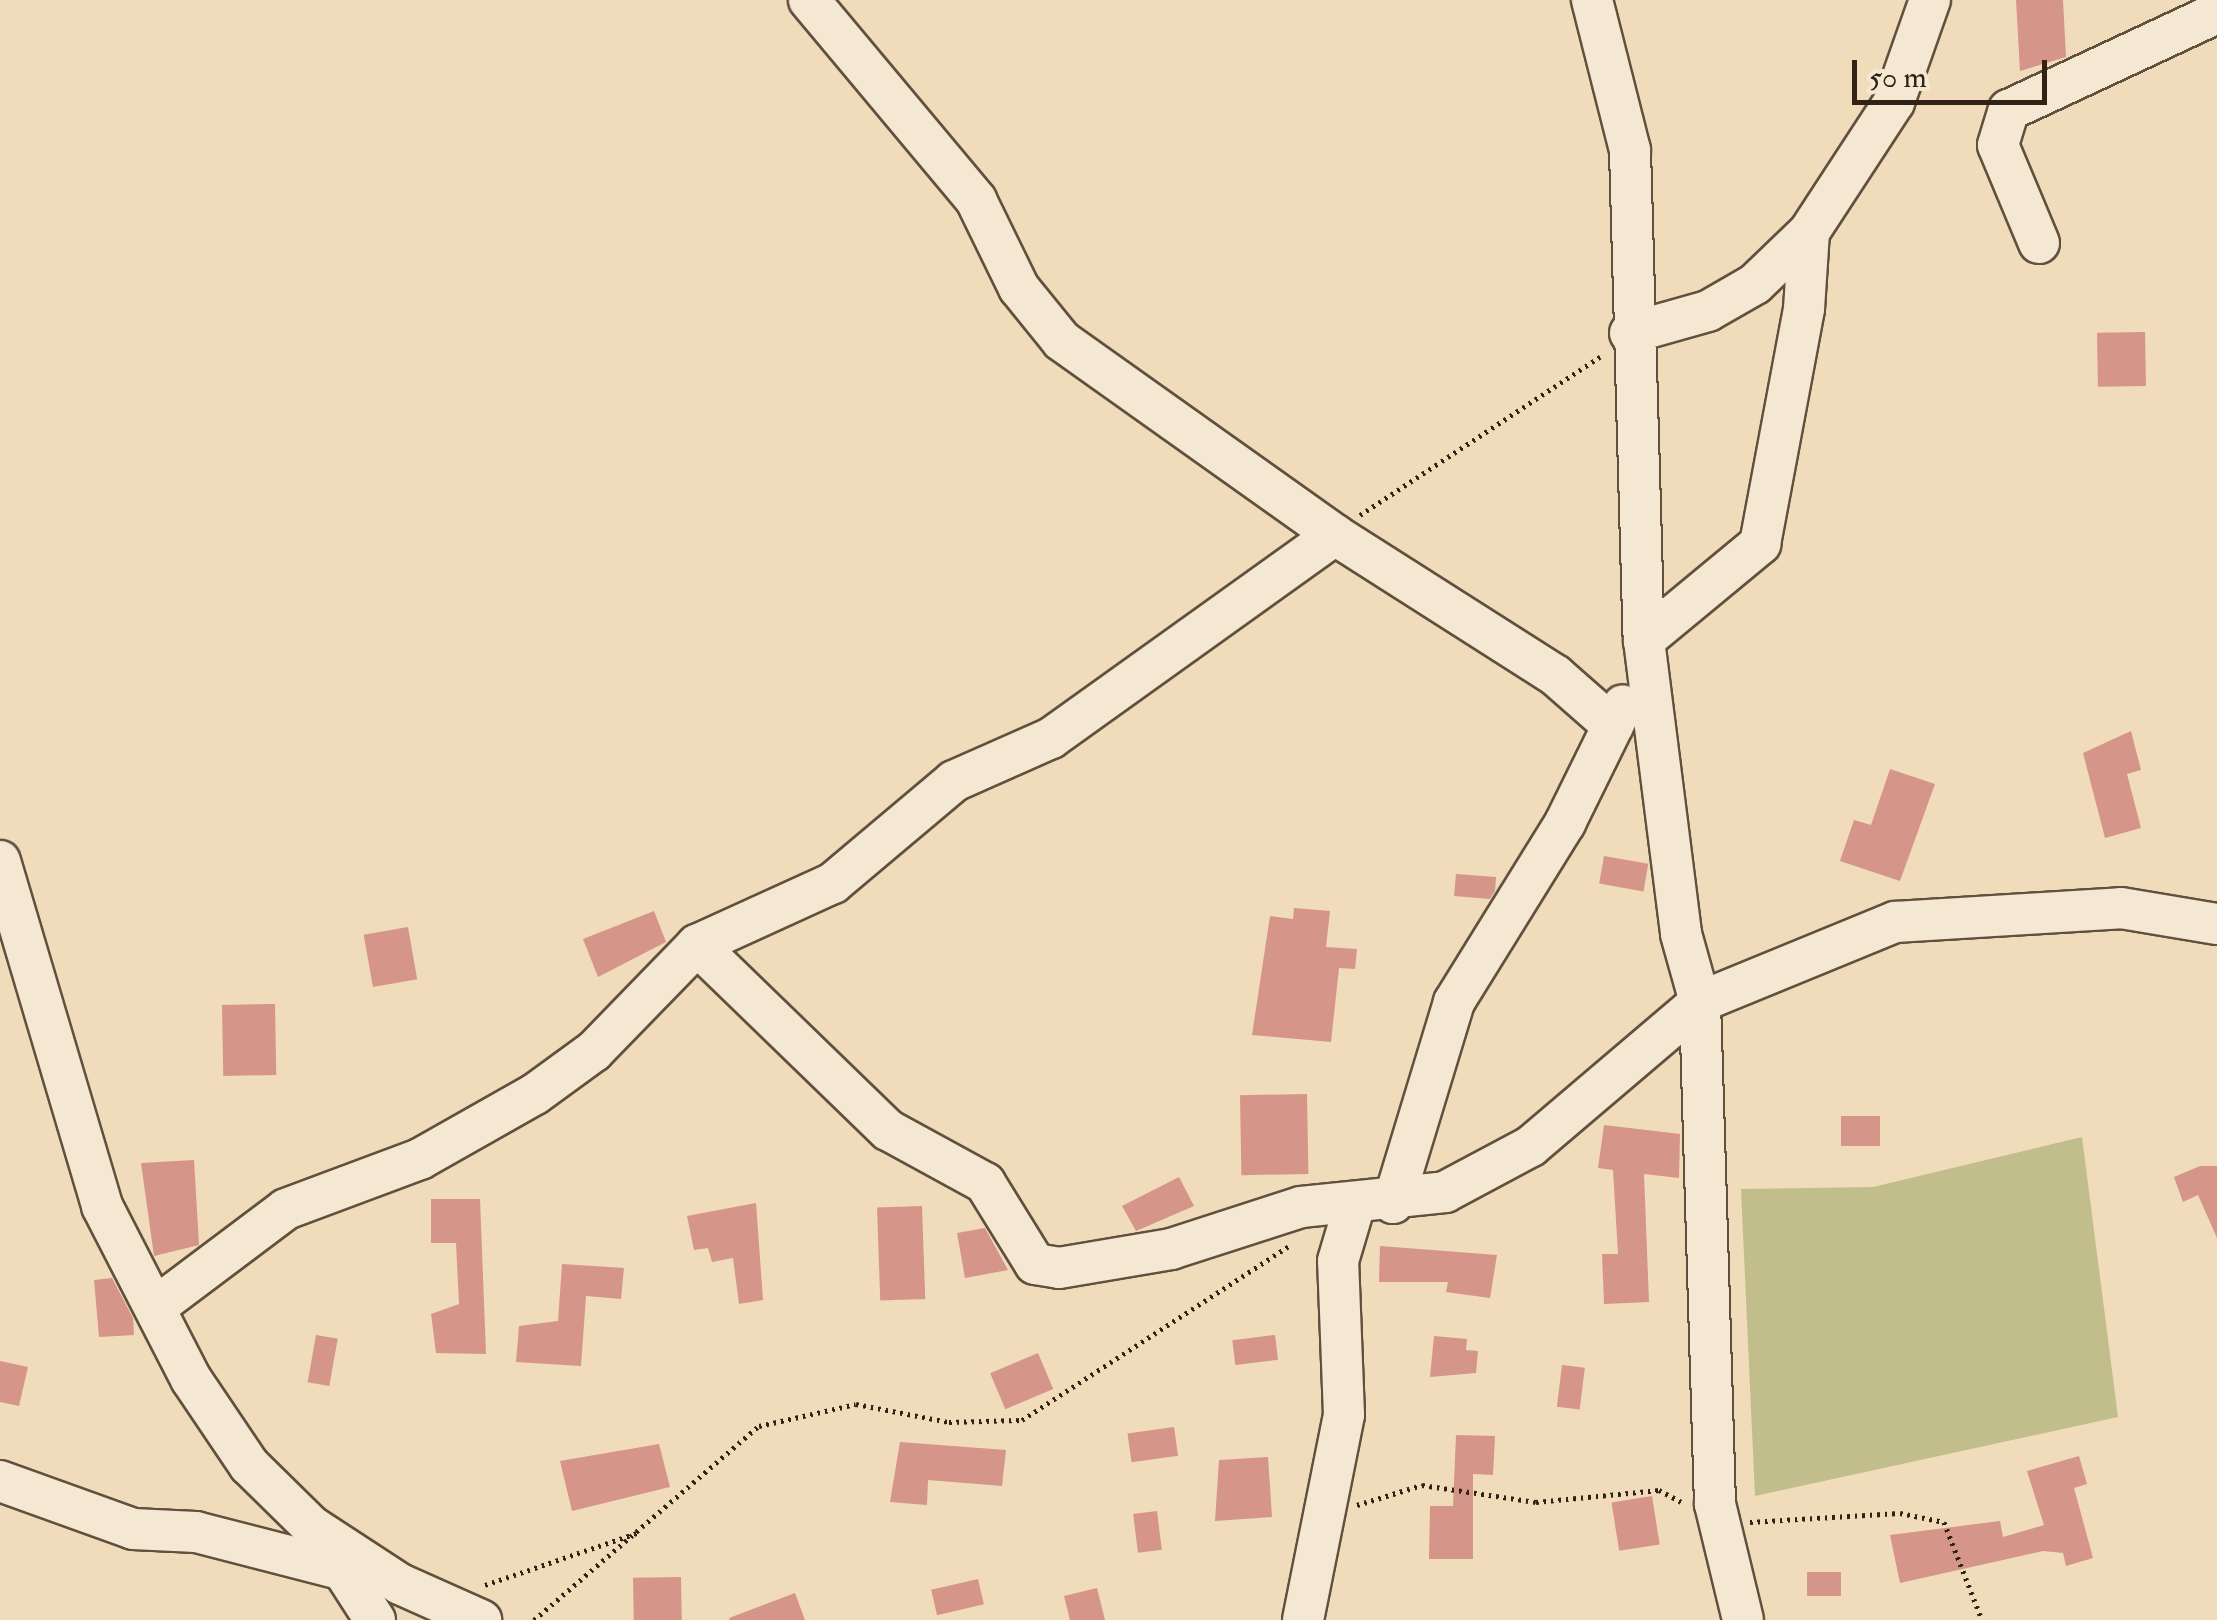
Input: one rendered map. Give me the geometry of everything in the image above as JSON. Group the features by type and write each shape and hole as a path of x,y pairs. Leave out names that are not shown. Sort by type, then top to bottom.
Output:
{"street":[{"path":"809,0 976,200 1019,288 1062,341 1335,536 1555,675 1613,726"},
{"path":"1592,0 1630,150 1630,333 1645,648 1680,934 1700,1002 1716,1504 1744,1620"},
{"path":"1630,333 1708,310 1755,284 1809,232 1894,102 1930,0"},
{"path":"2039,243 1998,146 2009,110 2217,13"},
{"path":"1303,1620 1328,1514 1344,1414 1338,1261 1373,1205 1454,1002 1566,823 1645,648 1760,544 1804,309 1809,232"},
{"path":"158,1306 286,1208 420,1159 535,1094 594,1051 697,945 833,883 954,782 1051,738 1335,536"},
{"path":"0,860 83,1153 111,1230 158,1306 191,1379 248,1465 312,1526 375,1620"},
{"path":"697,945 888,1130 986,1183 1043,1267 1171,1250 1301,1207 1373,1205 1445,1192 1508,1162 1700,1002 1914,917 2121,908 2217,924"},
{"path":"0,1482 133,1529 196,1532 344,1570 416,1593 481,1620"},
{"path":"312,1526 416,1593"}],"path":[{"path":"1335,536 1398,484 1532,409 1630,333"},
{"path":"534,1620 652,1527 759,1426 856,1404 949,1422 1022,1420 1172,1318 1256,1275 1295,1241"},
{"path":"1328,1514 1422,1485 1536,1502 1659,1490 1699,1512 1716,1504 1755,1525 1900,1514 1944,1522 1982,1620"},
{"path":"416,1593 652,1527"}],"shaded area":[{"path":"2082,1137 2118,1417 1755,1496 1741,1189 1873,1187"}],"building":[{"path":"2016,0 2063,0 2066,57 2020,71"},
{"path":"2145,332 2146,386 2098,387 2097,333"},
{"path":"2131,731 2141,770 2127,774 2141,828 2105,838 2083,753"},
{"path":"1890,769 1935,784 1900,881 1840,861 1854,820 1871,825"},
{"path":"1604,856 1648,864 1643,891 1599,884"},
{"path":"1456,874 1496,877 1495,891 1490,899 1454,896"},
{"path":"1294,908 1330,911 1326,947 1357,949 1355,969 1339,968 1331,1042 1252,1035 1270,916 1293,919"},
{"path":"654,911 666,942 598,977 583,939"},
{"path":"408,927 417,979 373,987 364,935"},
{"path":"275,1004 276,1075 223,1076 222,1005"},
{"path":"1307,1094 1308,1174 1241,1175 1240,1095"},
{"path":"1841,1116 1880,1116 1880,1146 1841,1146"},
{"path":"1604,1125 1680,1134 1679,1178 1644,1174 1649,1302 1604,1304 1602,1254 1618,1254 1613,1170 1598,1168"},
{"path":"194,1160 199,1245 154,1256 141,1163"},
{"path":"2200,1166 2217,1166 2217,1238 2198,1195 2183,1202 2174,1177"},
{"path":"1179,1177 1194,1206 1136,1231 1122,1206"},
{"path":"431,1199 480,1199 486,1354 436,1353 431,1314 459,1304 456,1243 431,1243"},
{"path":"756,1203 763,1300 739,1304 733,1258 712,1262 708,1248 694,1250 687,1216"},
{"path":"922,1206 925,1299 880,1301 877,1208"},
{"path":"985,1228 1008,1270 965,1278 957,1233"},
{"path":"1380,1246 1497,1255 1490,1298 1446,1292 1448,1282 1379,1282"},
{"path":"562,1264 624,1268 621,1299 586,1296 581,1366 516,1362 519,1326 558,1321"},
{"path":"112,1278 133,1318 134,1335 99,1337 94,1280"},
{"path":"316,1335 338,1339 329,1386 308,1382"},
{"path":"1275,1335 1278,1360 1235,1365 1232,1340"},
{"path":"1434,1336 1467,1339 1466,1350 1478,1351 1476,1373 1430,1377"},
{"path":"1038,1353 1053,1389 1005,1409 990,1373"},
{"path":"0,1361 28,1367 19,1406 0,1402"},
{"path":"1562,1365 1585,1368 1580,1409 1557,1407"},
{"path":"1174,1427 1178,1456 1131,1462 1127,1434"},
{"path":"1456,1435 1495,1436 1493,1475 1473,1474 1473,1559 1429,1559 1430,1506 1453,1506"},
{"path":"900,1442 1006,1450 1002,1486 928,1480 927,1505 890,1502"},
{"path":"659,1444 670,1487 572,1511 560,1461"},
{"path":"2079,1456 2087,1484 2074,1488 2093,1558 2066,1566 2063,1553 2043,1551 1900,1583 1890,1535 2000,1521 2003,1537 2044,1525 2027,1471"},
{"path":"1268,1457 1272,1517 1215,1521 1219,1460"},
{"path":"1652,1496 1660,1544 1619,1551 1612,1502"},
{"path":"1157,1511 1162,1550 1138,1553 1133,1514"},
{"path":"1807,1572 1841,1572 1841,1596 1807,1596"},
{"path":"681,1577 682,1620 634,1620 633,1578"},
{"path":"978,1579 984,1604 937,1615 931,1590"},
{"path":"1097,1588 1105,1620 1070,1620 1064,1596"},
{"path":"795,1593 805,1620 729,1618"}]}
